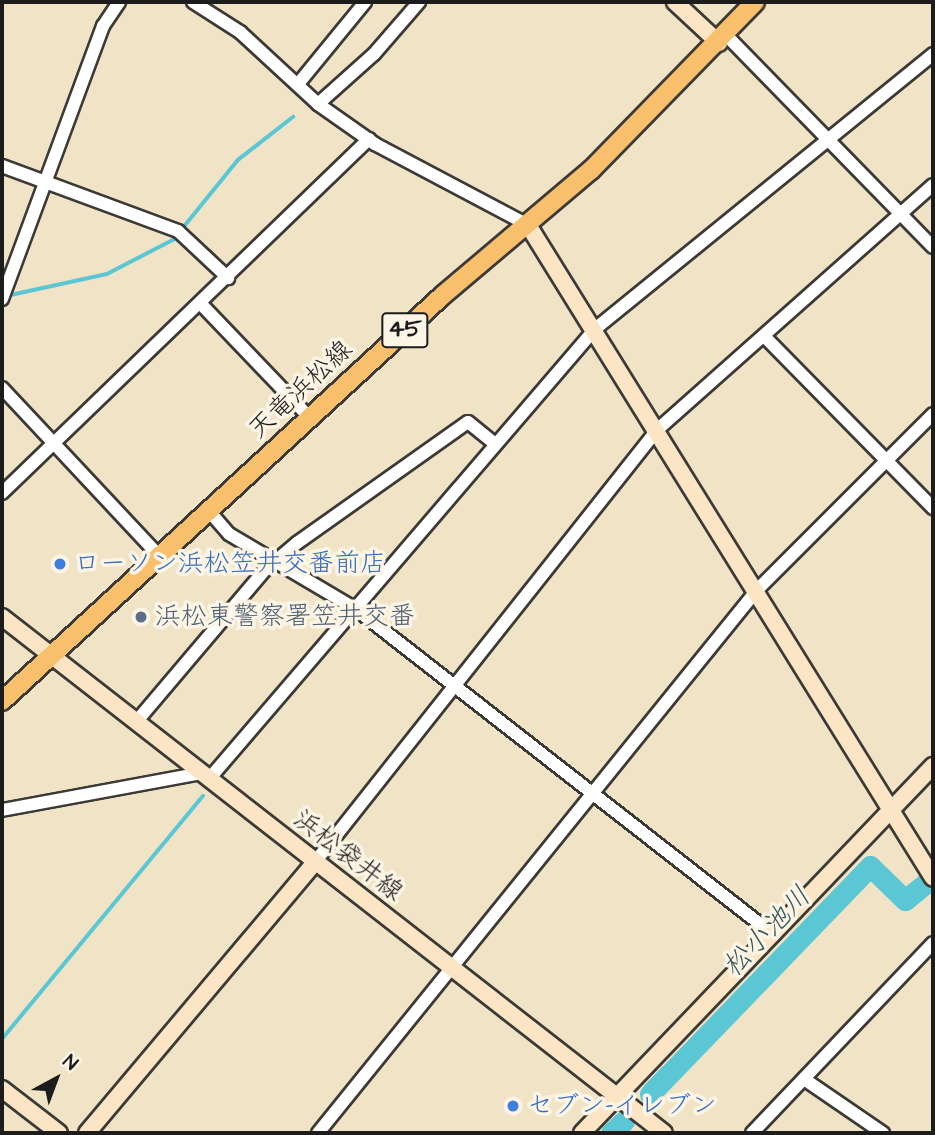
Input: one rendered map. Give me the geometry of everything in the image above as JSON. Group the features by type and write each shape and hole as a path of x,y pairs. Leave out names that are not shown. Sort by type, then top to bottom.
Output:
{"main road":[{"name":"天竜浜松線","path":"2,701 310,418 528,225 722,39 755,2"}],"street":[{"path":"2,299 103,26 119,2"},
{"path":"193,2 240,32 318,104 369,139 528,225 757,590 933,878"},
{"path":"298,84 365,2"},
{"path":"318,104 374,54 419,2"},
{"path":"675,2 722,39 831,142 933,247"},
{"path":"2,810 205,776 356,609 493,442 595,329 831,142 933,54"},
{"path":"2,493 228,278 369,139"},
{"path":"2,166 182,234 228,278"},
{"path":"87,1133 315,862 657,430 765,337 933,185"},
{"path":"201,304 310,418"},
{"path":"765,337 887,458 933,508"},
{"path":"2,388 159,556"},
{"path":"318,1133 455,971 757,590 933,414"},
{"path":"136,722 273,562 468,422 493,442"},
{"path":"209,511 229,534 356,609 774,935"},
{"name":"浜松袋井線","path":"2,617 664,1133"},
{"path":"582,1133 620,1098 933,766"},
{"path":"752,1133 933,943"},
{"path":"804,1079 883,1133"},
{"path":"2,1089 59,1133"}],"waterway":[{"path":"6,296 107,274 173,240 238,160 293,117"},
{"path":"368,604 404,561"},
{"path":"229,765 353,621"},
{"path":"2,1039 203,796"},
{"name":"松小池川","path":"650,1094 870,866 905,900 927,882"},
{"path":"646,1087 663,1069"},
{"name":"松小池川","path":"611,1133 624,1121"}],"place":[{"name":"ローソン浜松笠井交番前店","path":"60,564"},
{"name":"浜松東警察署笠井交番","path":"141,617"},
{"name":"セブン-イレブン","path":"513,1106"}]}
